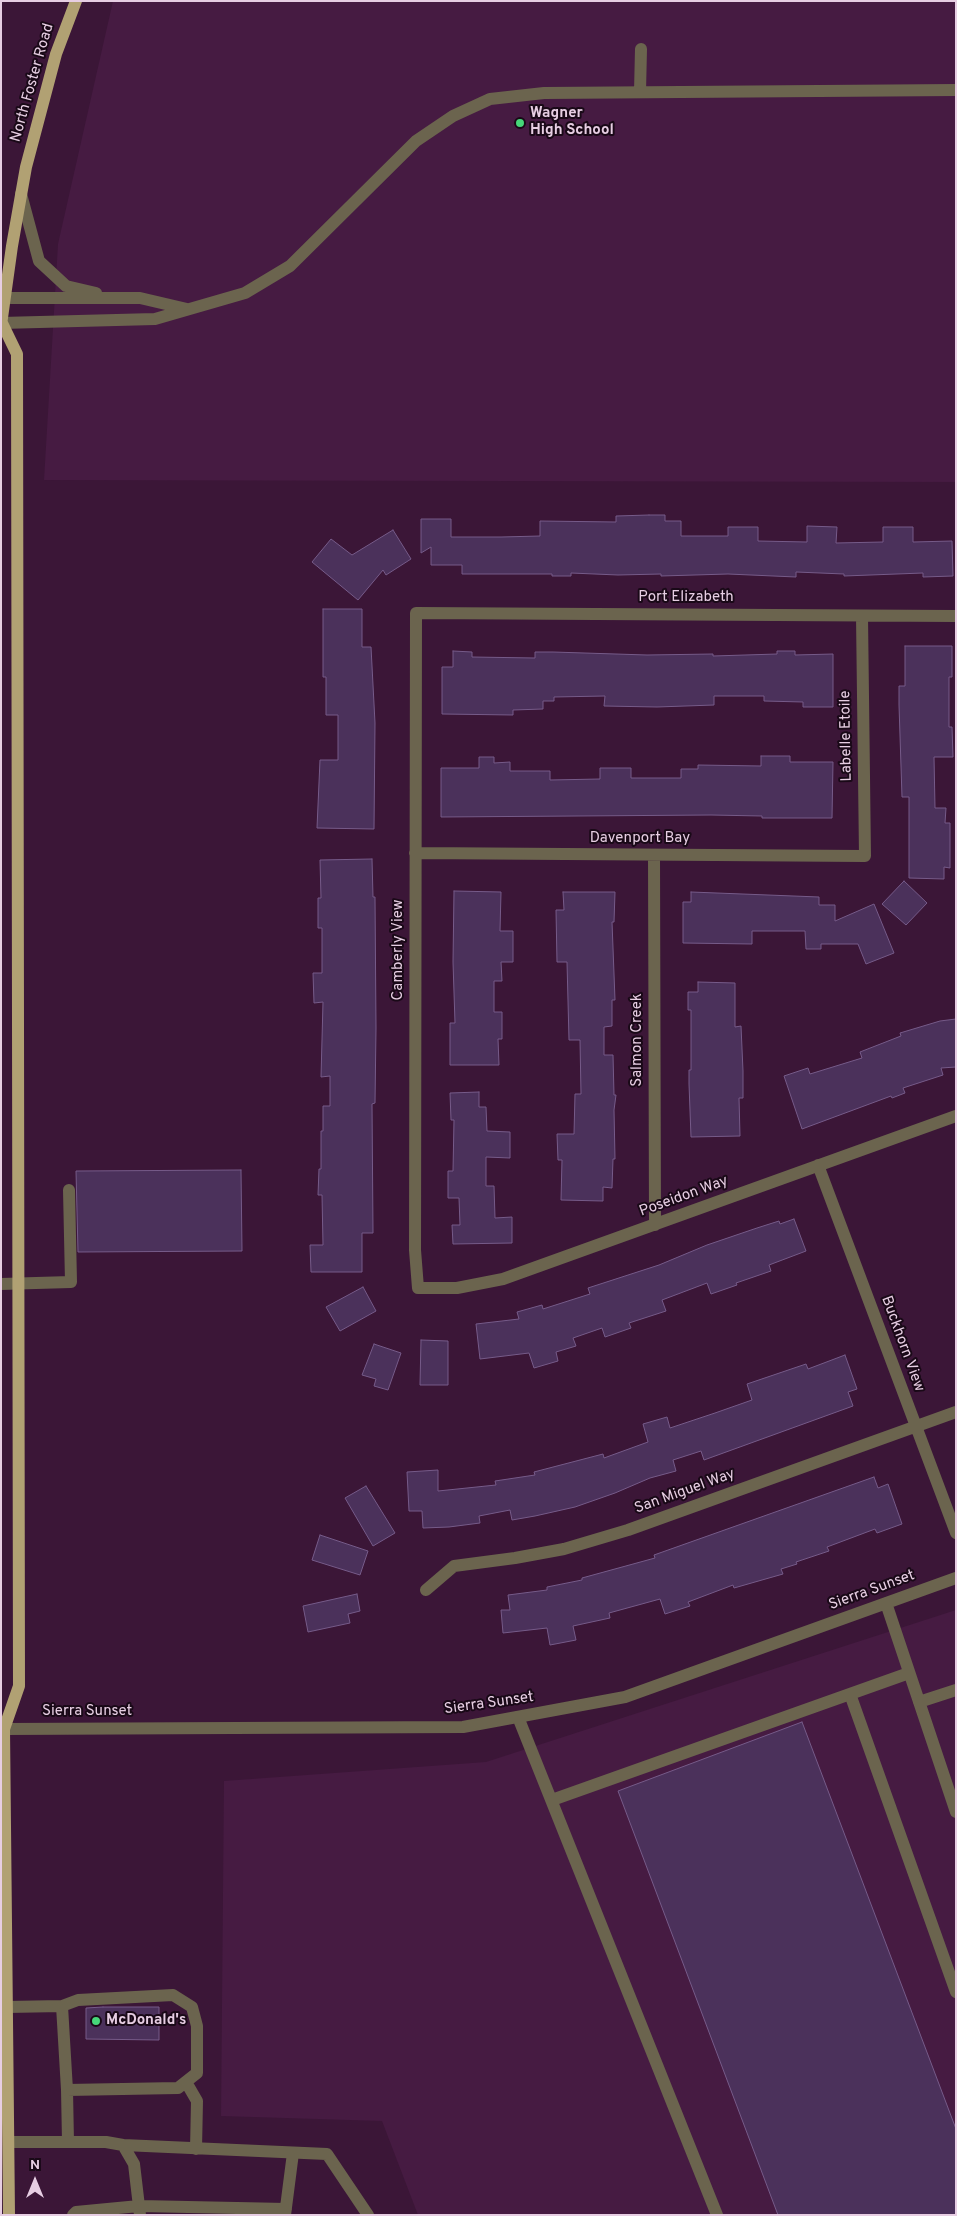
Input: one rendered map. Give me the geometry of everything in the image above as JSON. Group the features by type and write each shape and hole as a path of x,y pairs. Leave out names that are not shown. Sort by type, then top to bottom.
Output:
{"main road":[{"name":"North Foster Road","path":"2,324 3,298 21,194 56,54 76,1"},
{"path":"2,324 17,354 19,1686 3,1726 3,1877 7,2008 4,2037 10,2215"}],"street":[{"path":"640,92 641,49"},
{"path":"2,324 155,319 245,293 290,266 416,142 454,116 490,99 544,93 956,90"},
{"path":"21,194 39,261 66,286 115,298"},
{"path":"3,298 140,298 187,309"},
{"name":"Port Elizabeth","path":"416,613 956,616"},
{"name":"Camberly View","path":"416,613 415,1250 418,1288"},
{"name":"Labelle Etoile","path":"862,616 865,856"},
{"name":"Davenport Bay","path":"415,854 865,856"},
{"name":"Salmon Creek","path":"654,855 655,1225"},
{"name":"Poseidon Way","path":"418,1288 457,1288 503,1279 956,1116"},
{"name":"Buckhorn View","path":"818,1165 956,1533"},
{"path":"1,1284 71,1282 69,1190"},
{"name":"San Miguel Way","path":"426,1590 454,1566 564,1549 618,1533 956,1412"},
{"name":"Sierra Sunset","path":"3,1726 463,1727 625,1697 956,1578"},
{"path":"886,1604 956,1812"},
{"path":"552,1800 909,1673"},
{"path":"919,1702 956,1690"},
{"path":"850,1694 956,1992"},
{"path":"518,1717 716,2215"},
{"path":"7,2008 62,2006 78,2000 173,1994 192,2008 197,2026 197,2073 178,2088 67,2090"},
{"path":"62,2006 68,2142"},
{"path":"186,2082 197,2101 196,2148"},
{"path":"9,2142 106,2142 123,2145 327,2154 368,2215"},
{"path":"123,2145 134,2164 139,2210"},
{"path":"73,2215 76,2212 139,2210 286,2212 293,2153"}],"shaded area":[{"name":"Wagner High School","path":"113,1 956,1 956,482 44,480 58,244"},
{"path":"956,1610 956,2215 418,2215 382,2121 221,2116 224,1781 486,1762"}],"building":[{"path":"665,515 665,521 681,521 681,536 728,536 728,527 758,527 758,541 807,542 807,526 837,527 836,543 883,542 883,527 913,527 913,542 952,541 953,576 923,577 923,573 844,576 844,574 796,572 796,577 728,574 661,576 661,574 571,573 571,576 552,576 552,574 462,574 462,565 431,565 431,547 421,553 421,519 451,519 451,537 501,537 540,536 540,521 616,522 616,516"},
{"path":"393,530 411,559 386,575 383,570 358,600 312,562 331,539 352,555"},
{"path":"323,609 362,609 362,647 371,647 375,723 374,829 317,828 320,760 338,760 338,715 326,715 326,677 323,677"},
{"path":"905,646 952,646 952,677 949,677 949,727 952,727 953,757 934,757 935,808 946,808 945,823 950,823 950,868 944,867 944,879 909,878 909,797 902,797 899,705 899,686 905,686"},
{"path":"453,651 472,652 472,657 535,658 535,652 647,655 713,654 713,656 777,654 777,651 795,651 795,655 833,654 833,707 803,707 803,702 764,701 764,696 714,696 714,705 604,706 605,696 554,697 554,701 543,701 543,709 513,710 513,715 442,714 442,667 453,667"},
{"path":"761,756 790,756 790,762 833,762 832,818 762,818 762,816 711,815 441,817 441,768 479,768 479,757 494,757 494,763 510,762 510,771 550,771 550,780 600,779 600,768 631,768 631,778 681,778 681,769 698,769 698,765 761,766"},
{"path":"372,859 373,897 375,897 376,1028 375,1103 372,1104 373,1233 362,1233 362,1272 311,1272 310,1245 323,1245 322,1195 318,1195 319,1169 321,1169 323,1106 330,1106 330,1076 321,1077 323,1002 314,1003 313,973 322,973 322,928 318,928 318,898 321,898 320,860"},
{"path":"904,881 927,903 906,925 882,904"},
{"path":"454,891 501,892 500,931 513,931 513,962 501,962 502,981 494,981 494,1012 502,1012 502,1039 498,1039 499,1065 450,1065 450,1023 455,1023 453,962"},
{"path":"563,892 615,892 614,922 612,922 615,1000 612,1000 612,1026 604,1027 604,1055 613,1055 614,1095 616,1095 614,1110 615,1159 613,1159 612,1188 603,1187 603,1201 561,1200 562,1160 558,1160 557,1134 574,1134 575,1094 581,1094 580,1040 569,1040 567,962 557,962 556,910 564,910"},
{"path":"691,892 819,897 819,905 835,905 835,921 874,904 894,953 866,964 858,944 821,944 821,949 806,949 805,931 752,931 752,944 683,943 683,902 691,902"},
{"path":"698,982 735,983 735,1027 741,1026 743,1071 743,1098 739,1098 740,1136 691,1137 689,1070 691,1070 691,1010 688,1010 688,992 698,992"},
{"path":"956,1019 956,1067 941,1068 943,1075 903,1088 905,1093 892,1098 891,1096 802,1129 784,1076 808,1068 810,1074 862,1058 860,1052 901,1036 900,1033 940,1021"},
{"path":"479,1092 479,1107 486,1107 487,1131 510,1132 510,1158 486,1157 486,1186 494,1186 495,1218 512,1217 512,1243 453,1244 452,1225 460,1225 459,1198 448,1198 448,1171 453,1171 454,1120 451,1120 450,1093"},
{"path":"241,1170 242,1251 78,1252 76,1171"},
{"path":"794,1219 806,1251 769,1265 771,1271 711,1294 707,1283 662,1300 666,1311 629,1323 631,1328 605,1337 602,1328 573,1338 576,1346 556,1352 558,1361 534,1368 529,1353 480,1359 476,1324 519,1319 517,1312 542,1305 543,1309 590,1294 588,1288 659,1265 707,1245 757,1228 779,1221 780,1224"},
{"path":"363,1287 376,1311 340,1331 326,1307"},
{"path":"421,1340 448,1341 448,1385 420,1385"},
{"path":"374,1344 401,1353 388,1390 374,1386 376,1379 362,1375"},
{"path":"845,1355 857,1389 848,1392 853,1406 704,1460 701,1451 673,1460 676,1471 650,1478 615,1493 575,1507 535,1516 512,1520 510,1510 479,1516 480,1523 449,1527 423,1528 422,1511 409,1511 407,1472 438,1470 438,1491 496,1485 495,1481 535,1475 534,1472 603,1454 604,1458 648,1442 643,1424 667,1417 670,1428 715,1413 752,1400 747,1384 806,1364 808,1369"},
{"path":"874,1477 878,1488 888,1484 902,1524 877,1533 875,1529 827,1547 829,1551 781,1569 783,1574 734,1588 733,1585 688,1602 690,1606 665,1614 660,1599 609,1613 610,1618 573,1626 576,1640 550,1645 547,1628 503,1633 501,1610 510,1610 508,1595 547,1590 547,1587 582,1580 582,1578 655,1558 654,1555"},
{"path":"366,1486 395,1533 373,1546 345,1498"},
{"path":"320,1535 368,1551 360,1575 312,1560"},
{"path":"357,1594 360,1611 348,1614 350,1623 308,1632 303,1606"},
{"path":"802,1722 956,2129 956,2215 778,2215 618,1791"},
{"path":"159,2007 159,2040 86,2039 86,2008"}],"place":[{"name":"Wagner High School","path":"520,123"},
{"name":"McDonald's","path":"96,2021"}]}
